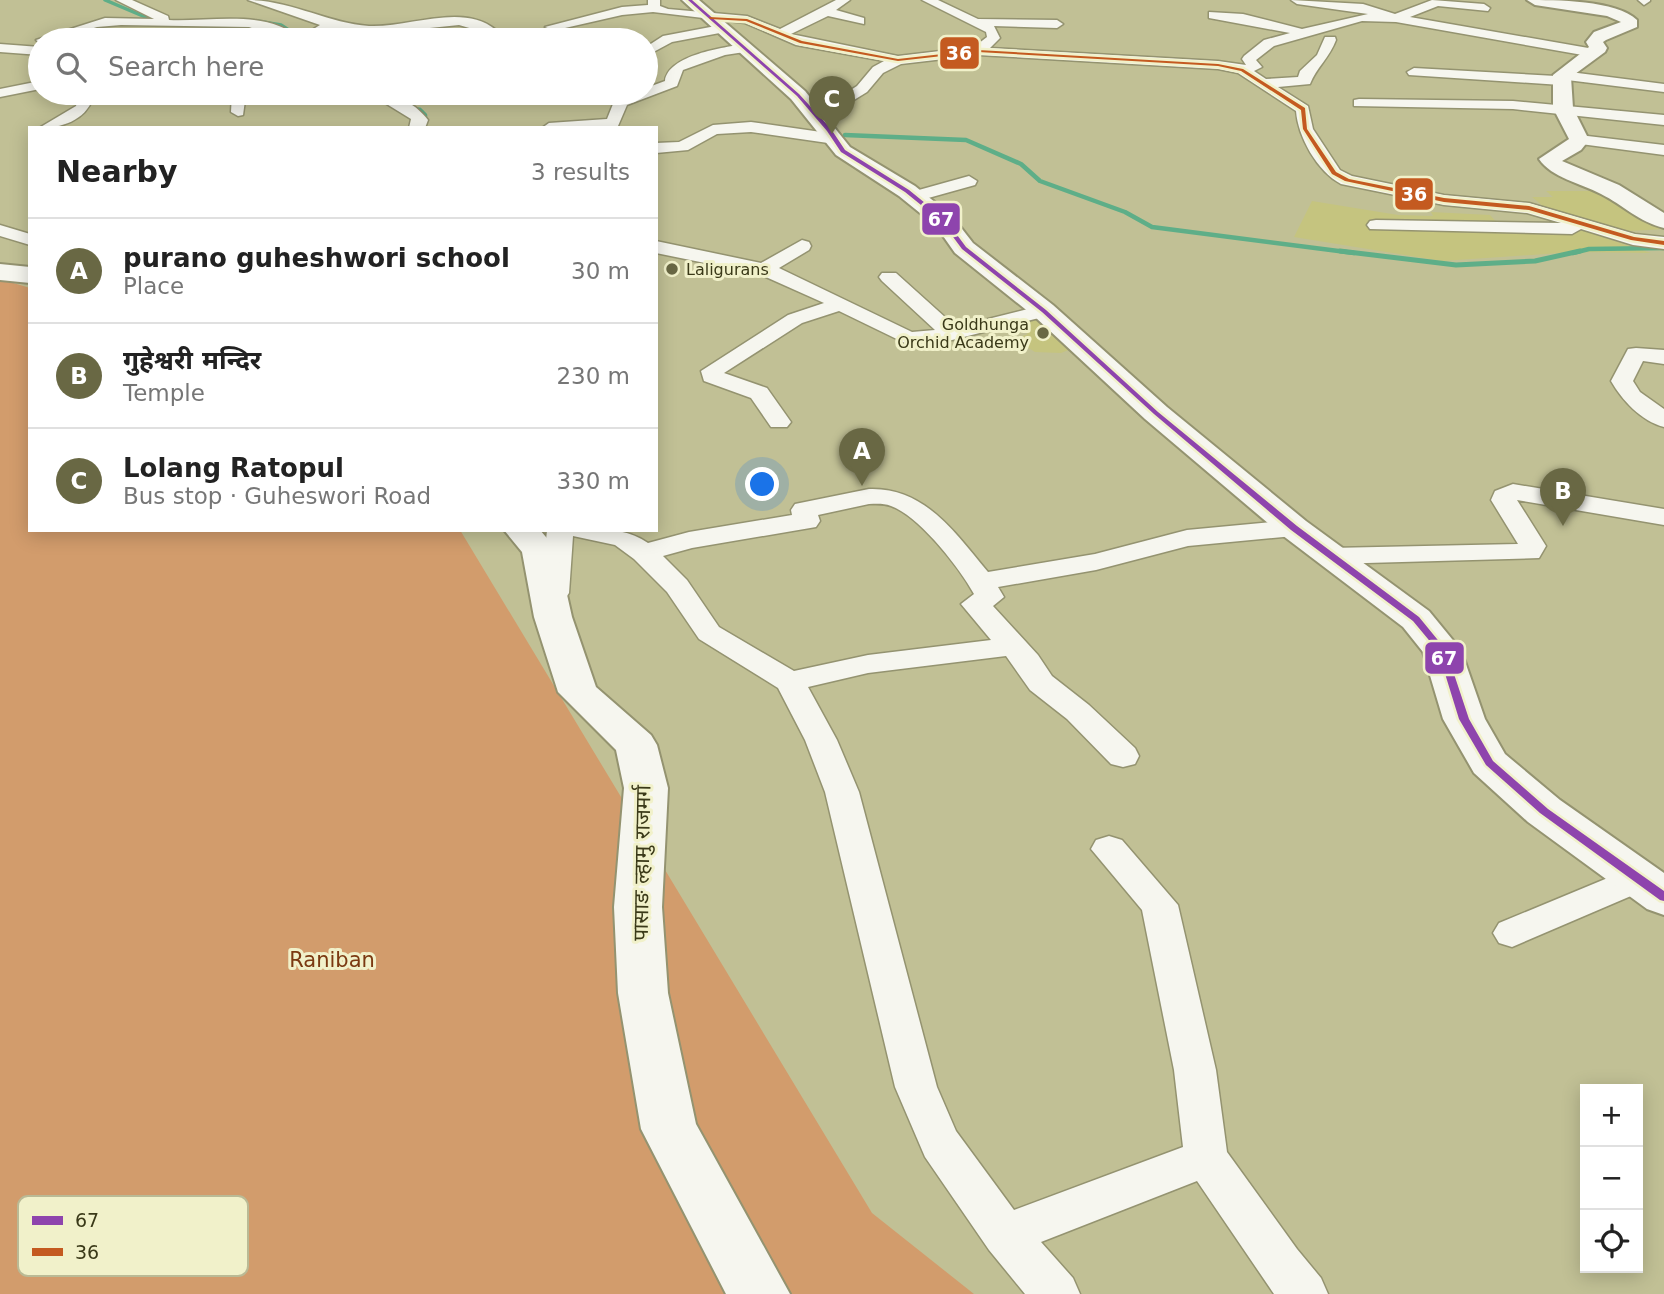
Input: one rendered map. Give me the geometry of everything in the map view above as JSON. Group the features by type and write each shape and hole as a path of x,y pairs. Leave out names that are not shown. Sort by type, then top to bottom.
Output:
{"street":[{"path":"122,0 161,21"},
{"path":"254,0 354,28"},
{"path":"780,34 828,12 844,0"},
{"path":"928,0 979,22 995,34 978,51"},
{"path":"1297,0 1371,10 1396,18 1441,2 1484,8"},
{"path":"1535,0 1611,12 1629,20 1631,24 1600,36 1594,42 1599,48 1562,78"},
{"path":"107,1 161,21"},
{"path":"554,28 551,27 654,4 747,20 780,34 829,49 898,60 978,51 1191,63 1242,71 1303,109 1305,130 1334,173 1347,180 1444,200 1528,208 1633,239 1664,243"},
{"path":"420,12 444,16 451,22"},
{"path":"828,12 859,21"},
{"path":"707,15 746,48 828,129 851,157 914,197 944,221 964,248 1044,311 1156,413 1294,528 1416,619 1442,650 1464,719 1489,763 1544,811 1652,887"},
{"path":"658,45 707,15"},
{"path":"1213,15 1243,18 1286,28 1297,34"},
{"path":"1242,71 1255,67 1249,59 1269,43 1362,17 1396,18 1594,53"},
{"path":"143,28 161,21"},
{"path":"88,28 103,23 161,21 246,22 274,28"},
{"path":"325,28 336,24 387,22"},
{"path":"392,28 451,22 480,28"},
{"path":"979,22 1057,24"},
{"path":"420,26 427,28"},
{"path":"1472,30 1475,46"},
{"path":"1261,84 1305,82 1305,74 1323,57 1330,40"},
{"path":"1,48 28,45"},
{"path":"658,88 672,83 673,72 678,68 723,51 746,48"},
{"path":"828,129 878,70 898,60"},
{"path":"1415,72 1562,78 1664,88"},
{"path":"1562,78 1563,108 1579,140"},
{"path":"0,93 28,82"},
{"path":"1359,103 1468,103 1563,108 1664,120"},
{"path":"50,126 82,109 83,105"},
{"path":"239,105 239,112"},
{"path":"400,105 416,113 420,120 418,126"},
{"path":"421,105 430,110 433,121 431,126"},
{"path":"559,123 612,126 620,105"},
{"path":"658,142 683,141 700,128 729,123 772,123 828,129"},
{"path":"658,148 682,147 713,130 751,127 828,129"},
{"path":"1579,140 1664,150"},
{"path":"1579,140 1574,146 1549,159 1554,164 1611,190 1649,216 1664,222"},
{"path":"1331,194 1347,180"},
{"path":"914,197 969,181"},
{"path":"0,220 28,219"},
{"path":"1376,225 1597,229"},
{"path":"0,230 28,239"},
{"path":"764,269 802,246"},
{"path":"658,247 764,269 801,284 909,339 951,334 1044,311"},
{"path":"0,272 28,275"},
{"path":"889,277 951,334"},
{"path":"779,422 759,393 712,376 712,372 796,318 839,305"},
{"path":"1664,357 1636,354 1622,382 1631,397 1664,420"},
{"path":"1331,556 1530,552 1533,546 1504,500 1504,496 1513,492 1664,517"},
{"path":"644,553 689,540 807,522 804,510 862,498 891,497 914,506 981,581 990,597 975,604 1027,660 1041,683 1078,712 1123,756"},
{"path":"981,581 1096,562 1187,538 1294,528"},
{"name":"पासाङ ल्हामु राजमर्ग","path":"523,532 539,550 553,617 578,692 636,745 646,788 638,908 643,993 669,1129 759,1294"},
{"path":"553,617 560,532"},
{"path":"591,532 624,539 644,553 677,586 709,633 790,682 821,740 842,792 916,1087 940,1143 1006,1235 1056,1294"},
{"path":"790,682 868,664 1012,646"},
{"path":"1109,849 1160,905 1195,1070 1206,1158 1280,1265 1304,1294"},
{"path":"1512,933 1652,887"},
{"path":"1006,1235 1206,1158"}],"shaded area":[{"path":"1546,191 1607,191 1664,224 1664,229 1613,232 1549,211 1532,197 1553,197"},
{"path":"1312,201 1398,215 1433,216 1431,212 1490,215 1499,225 1578,229 1651,253 1575,252 1442,261 1294,237"},
{"name":"Goldhunga Orchid Academy","path":"1038,315 1071,349 1061,353 1035,352 1014,339 1028,334 1006,321"}],"green space":[{"name":"Raniban","path":"0,279 28,287 28,532 461,532 872,1213 974,1294 0,1294"}],"waterway":[{"path":"105,0 157,22"},
{"path":"257,21 286,28"},
{"path":"418,109 422,112"},
{"path":"422,112 425,115 425,124"},
{"path":"845,135 966,140 1021,164 1040,181 1125,212 1152,227 1354,253"},
{"path":"1573,253 1589,249 1664,248"},
{"path":"1340,251 1456,265 1535,261 1580,251"}],"transit line":[{"name":"67","path":"690,0 798,95 829,130 843,151 907,191 944,221 964,248 1044,311 1156,413 1294,528 1416,619 1442,650 1464,719 1489,763 1544,811 1664,897"},
{"name":"36","path":"710,18 747,20 801,42 898,60 978,51 1218,65 1242,70 1303,109 1305,129 1334,173 1347,180 1444,200 1529,208 1633,239 1664,243"}],"place":[{"name":"Lolang Ratopul","path":"832,134"},
{"name":"Laligurans","path":"672,269"},
{"name":"Goldhunga Orchid Academy","path":"1043,333"},
{"name":"purano guheshwori school","path":"862,486"},
{"name":"गुहेश्वरी मन्दिर","path":"1563,526"}]}
